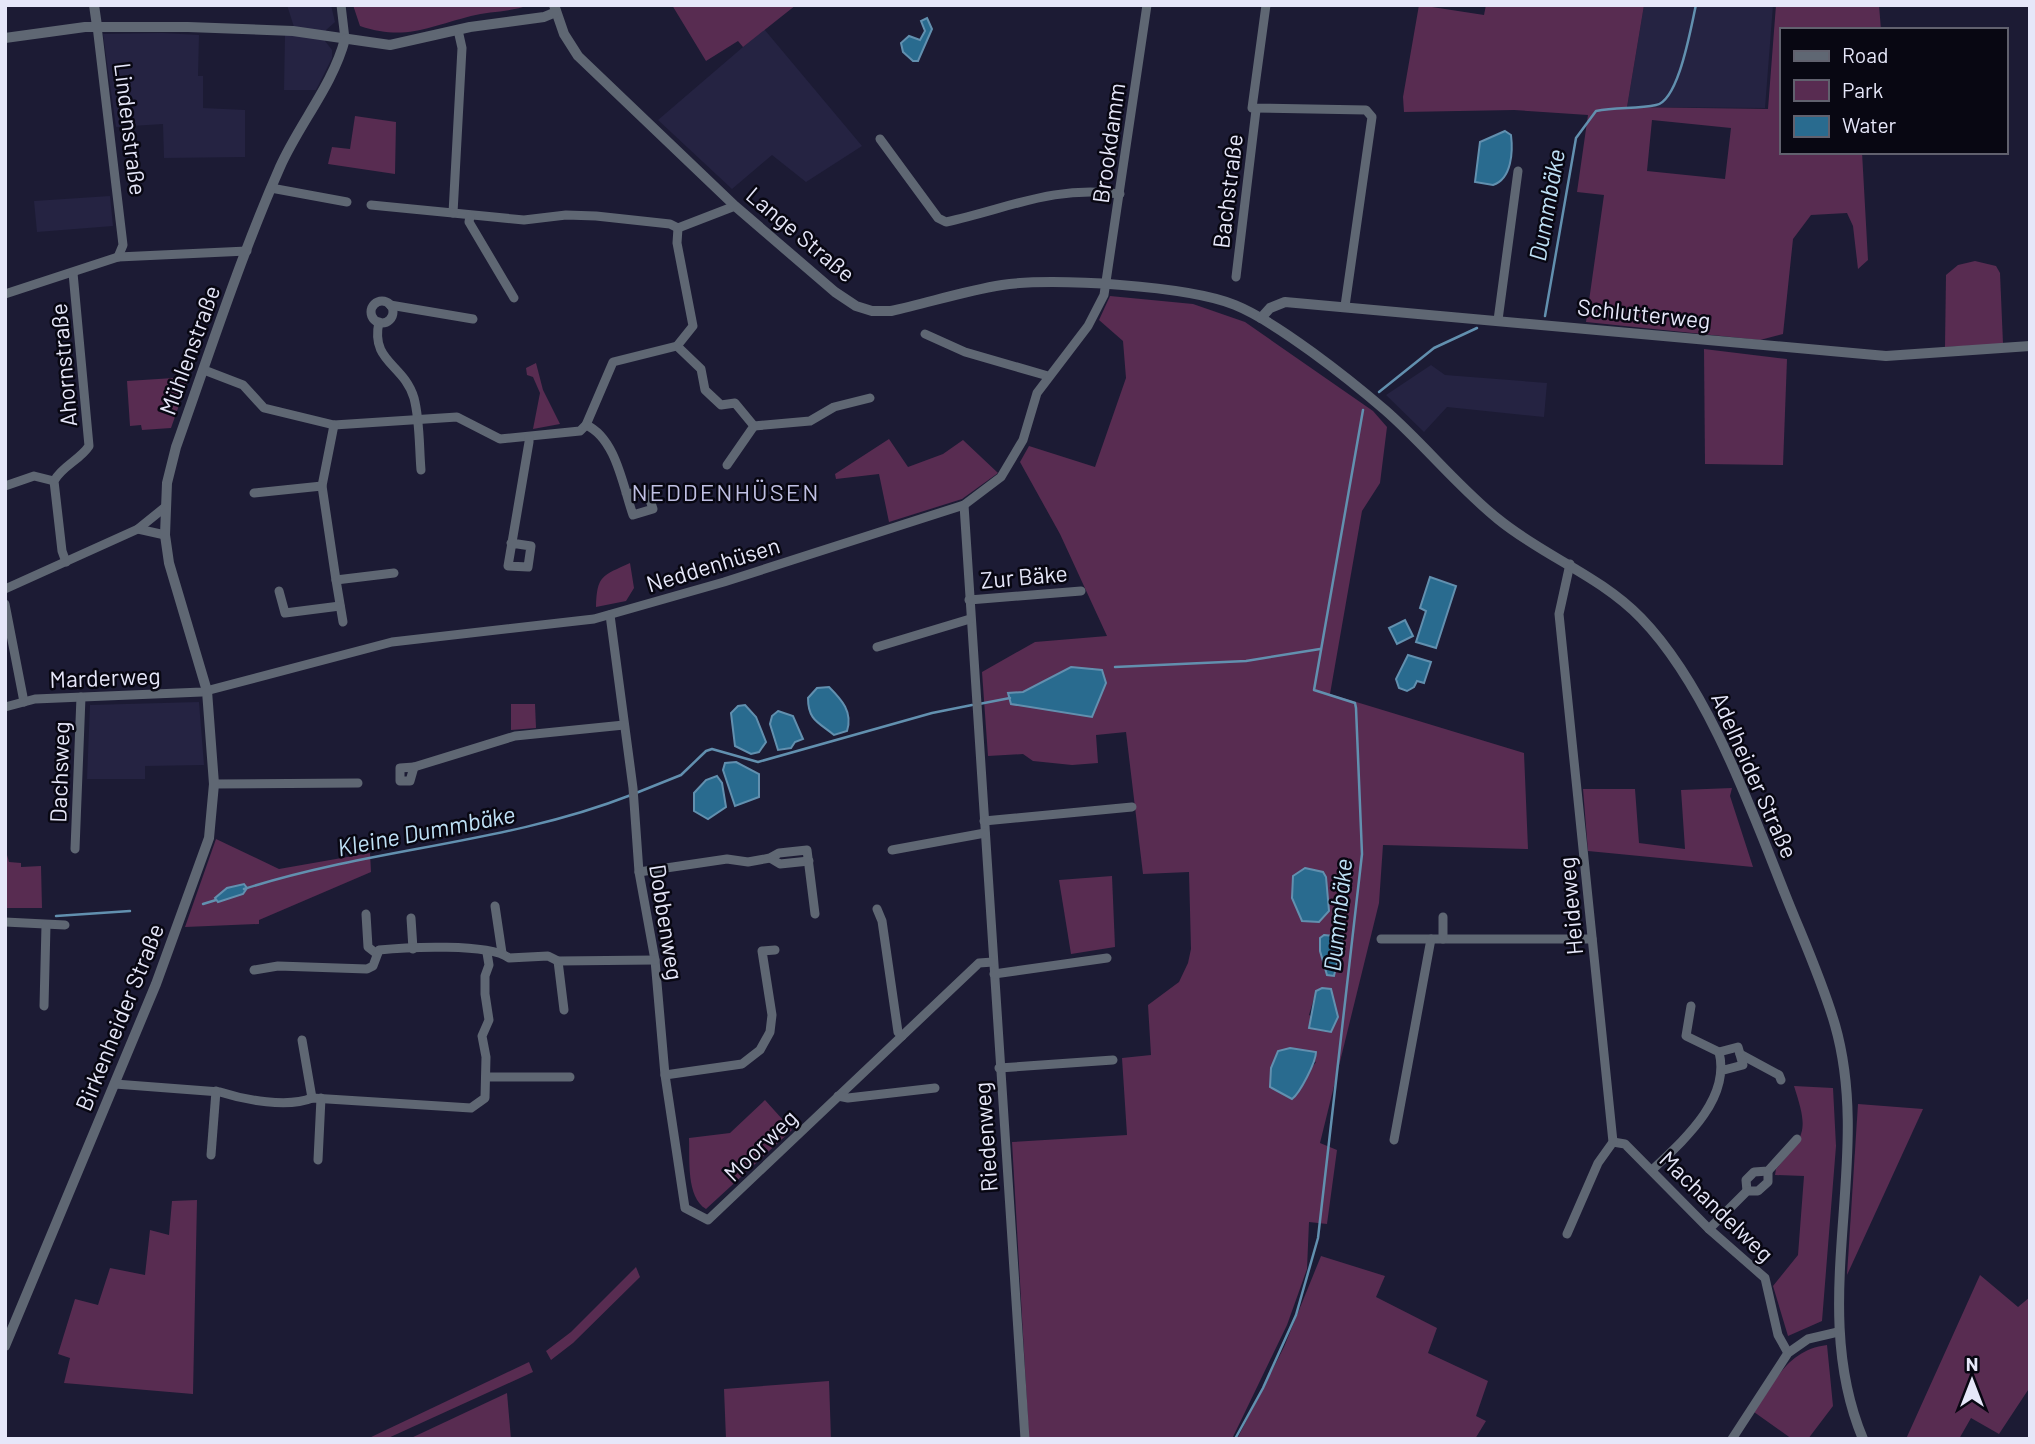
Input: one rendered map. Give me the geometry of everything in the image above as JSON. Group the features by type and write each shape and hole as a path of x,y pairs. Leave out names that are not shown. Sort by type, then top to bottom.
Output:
{"street":[{"name":"Lindenstraße","path":"94,5 123,245 118,257"},
{"path":"341,5 345,39"},
{"name":"Brookdamm","path":"1107,286 1147,5"},
{"name":"Bachstraße","path":"1236,277 1256,110 1251,105 1266,5"},
{"path":"5,38 57,29 97,26 283,30 390,45 458,30 539,18 555,9"},
{"name":"Lange Straße","path":"555,9 564,34 588,67 735,206 835,292 856,306 872,311 891,311 1004,284 1051,281 1216,298 1261,318"},
{"path":"453,213 462,48 458,30"},
{"name":"Mühlenstraße","path":"207,691 169,563 164,508 167,483 176,447 271,188 293,138 340,59 345,39"},
{"path":"1256,110 1366,110 1372,117 1345,306"},
{"path":"880,139 931,210 946,222 1024,200 1071,191 1120,194"},
{"path":"1497,320 1518,171"},
{"path":"271,188 347,202"},
{"path":"371,205 524,220 566,215 596,216 670,224 678,228 735,206"},
{"path":"470,216 469,222 514,298"},
{"path":"204,370 243,384 264,408 334,425 457,416 500,439 580,431 586,425 613,362 677,346 693,326 677,243 678,228"},
{"path":"5,294 118,257 247,251"},
{"name":"Ahornstraße","path":"54,481 58,474 82,458 89,446 73,273"},
{"name":"Neddenhüsen","path":"207,691 392,642 610,615 964,505 1001,477 1023,440 1037,393 1088,326 1107,286"},
{"path":"379,322 372,315 372,308 380,302 473,319"},
{"name":"Schlutterweg","path":"1261,318 1280,303 1345,306 1886,356 2030,346"},
{"path":"379,322 391,318 390,305"},
{"name":"Adelheider Straße","path":"1261,318 1383,408 1499,520 1612,591 1641,618 1679,662 1757,823 1835,1025 1846,1080 1848,1153 1837,1289 1838,1332 1845,1380 1863,1439"},
{"path":"379,322 376,343 380,353 409,384 417,418 421,470"},
{"path":"925,334 965,352 1048,376"},
{"path":"677,346 701,369 705,390 721,405 735,404 754,426"},
{"path":"727,464 754,426 810,421 834,407 870,398"},
{"path":"334,425 323,486 343,622"},
{"path":"586,425 595,429 610,451 626,493"},
{"path":"511,543 529,437"},
{"path":"5,486 34,476 54,481 62,551 66,562"},
{"path":"254,493 323,486"},
{"name":"Riedenweg","path":"964,505 1025,1439"},
{"path":"5,589 138,529 164,508"},
{"path":"138,529 165,535"},
{"name":"Heideweg","path":"1570,564 1559,614 1613,1142"},
{"path":"336,580 394,573"},
{"path":"279,591 285,613 340,606"},
{"name":"Zur Bäke","path":"969,600 1082,591"},
{"path":"5,604 24,702"},
{"name":"Dobbenweg","path":"610,615 633,788 639,872 655,960 665,1075 685,1208 708,1220"},
{"path":"877,647 970,620"},
{"name":"Marderweg","path":"5,707 24,702 81,697 207,691"},
{"name":"Birkenheider Straße","path":"5,1346 115,1084 198,875 209,838 214,784 207,691"},
{"name":"Dachsweg","path":"75,849 81,697"},
{"path":"414,766 514,736 624,725"},
{"path":"214,784 358,783"},
{"path":"984,821 1132,807"},
{"path":"892,850 985,832"},
{"path":"639,872 727,859 748,862 770,859 779,853 807,850 815,914"},
{"path":"495,906 502,953"},
{"path":"877,909 883,921 898,1032 902,1037"},
{"path":"366,914 368,947 377,954"},
{"path":"1443,917 1443,939"},
{"path":"411,918 413,949"},
{"path":"5,922 65,925"},
{"path":"44,1006 46,925"},
{"path":"1381,939 1592,939"},
{"path":"1394,1140 1431,939"},
{"path":"254,970 278,966 368,969 373,966 379,950 476,947 487,953 502,953 509,958 548,956 558,961 655,960"},
{"path":"665,1075 742,1064 760,1050 770,1032 772,1015 762,951 775,950"},
{"path":"115,1084 216,1091 234,1097 300,1103 316,1098 471,1108 485,1098 482,1036 489,1020 485,994 485,976 489,965 487,953"},
{"path":"994,974 1107,958"},
{"path":"558,961 564,1010"},
{"name":"Moorweg","path":"708,1220 979,964 993,962"},
{"path":"1691,1006 1686,1036 1719,1052 1738,1047 1743,1065 1724,1070"},
{"path":"302,1040 316,1098 318,1160"},
{"path":"1653,1170 1699,1125 1724,1070 1719,1052"},
{"path":"1740,1054 1779,1075 1781,1080"},
{"path":"999,1069 1113,1060"},
{"path":"486,1077 570,1077"},
{"path":"838,1096 848,1098 935,1088"},
{"path":"211,1155 216,1091"},
{"path":"1709,1229 1747,1191 1758,1191 1768,1182 1768,1171 1797,1139"},
{"path":"1567,1234 1598,1163 1613,1142"},
{"name":"Machandelweg","path":"1613,1142 1625,1144 1709,1229 1765,1278 1778,1335 1788,1353"},
{"path":"1747,1191 1746,1180 1754,1172 1768,1171"},
{"path":"1732,1439 1788,1353 1808,1339 1838,1332"}],"shaded area":[{"path":"287,5 331,5 335,22 326,30 325,41 332,50 332,58 316,90 284,90 285,35 294,27"},
{"path":"1644,5 1773,5 1765,108 1627,107"},
{"path":"764,29 862,146 806,182 772,155 732,189 658,120"},
{"path":"103,34 199,35 198,76 203,76 203,108 245,110 245,157 164,158 163,124 116,127"},
{"path":"110,196 113,226 37,232 34,201"},
{"path":"1431,365 1445,375 1547,383 1544,417 1447,407 1424,432 1386,395"},
{"path":"199,702 204,765 145,766 145,779 87,779 90,705"}],"green space":[{"path":"353,5 529,5 478,14 416,31 390,32 360,26"},
{"path":"672,5 796,5 743,47 738,41 706,61"},
{"path":"1419,5 1484,15 1486,5 1644,5 1627,107 1768,109 1776,5 1879,5 1881,28 1780,28 1780,154 1862,154 1868,260 1858,269 1853,226 1847,213 1811,215 1793,239 1783,334 1760,340 1586,322 1604,195 1577,192 1588,115 1514,110 1404,112 1403,97","holes":["1652,120 1731,128 1725,179 1647,171"]},
{"path":"355,116 396,122 395,174 328,164 332,147 350,149"},
{"path":"1975,261 1996,266 2000,273 2003,344 1945,347 1946,275 1958,265"},
{"path":"1110,296 1193,304 1245,322 1373,411 1387,427 1380,483 1362,511 1330,694 1524,753 1528,849 1383,845 1379,903 1320,1143 1337,1150 1327,1224 1309,1222 1307,1269 1287,1325 1232,1439 1029,1439 1012,1142 1127,1135 1122,1058 1151,1055 1148,1005 1179,982 1191,949 1189,872 1143,874 1126,732 1096,735 1098,763 1072,765 1033,761 1023,754 988,756 982,672 1035,642 1107,636 1060,534 1020,462 1029,446 1095,467 1126,378 1123,341 1099,320","holes":["1071,667 1092,717 1009,693 1023,692","1322,988 1331,990 1338,1017 1332,1027 1309,1015 1316,991","1278,1052 1316,1062 1303,1079 1271,1069"]},
{"path":"1704,349 1787,359 1783,465 1705,464"},
{"path":"536,363 543,390 560,424 533,429 540,393 533,377 527,375 526,368"},
{"path":"189,377 171,428 142,430 141,425 130,426 127,381"},
{"path":"889,439 908,467 943,454 963,440 998,473 962,499 889,522 879,474 836,479 835,474"},
{"path":"630,563 634,588 626,601 596,607 598,588 603,578"},
{"path":"511,704 535,704 536,728 511,730"},
{"path":"1732,788 1730,796 1753,867 1588,851 1583,789 1635,789 1639,843 1685,849 1681,790"},
{"path":"216,839 279,869 370,853 371,872 259,920 259,924 185,927"},
{"path":"5,848 9,862 21,863 21,867 41,866 42,908 5,908"},
{"path":"1112,876 1115,947 1071,954 1059,880"},
{"path":"1794,1086 1833,1088 1836,1146 1822,1321 1788,1336 1773,1286 1798,1255 1804,1176 1775,1175 1776,1169 1794,1147 1802,1131 1803,1122"},
{"path":"765,1100 792,1130 706,1209 695,1196 692,1187 689,1138 730,1133"},
{"path":"1858,1104 1923,1109 1847,1275"},
{"path":"197,1200 193,1394 64,1383 70,1358 58,1354 75,1299 98,1305 110,1268 145,1275 150,1230 169,1235 172,1201"},
{"path":"1321,1256 1385,1276 1376,1297 1437,1328 1428,1353 1488,1381 1476,1416 1486,1421 1475,1439 1237,1439 1284,1347"},
{"path":"636,1267 640,1277 573,1343 551,1360 546,1351 571,1332"},
{"path":"1980,1275 2018,1307 2030,1297 2030,1387 1999,1434 1971,1418 1959,1439 1906,1439"},
{"path":"1827,1345 1833,1406 1808,1439 1792,1439 1754,1412 1792,1360 1813,1348"},
{"path":"529,1362 533,1372 386,1439 367,1439"},
{"path":"829,1381 831,1439 726,1439 724,1389"},
{"path":"507,1393 511,1439 409,1439"}],"water":[{"path":"927,18 932,29 918,61 913,61 903,52 901,43 909,36 920,40 925,31 921,21"},
{"path":"1505,131 1511,135 1512,149 1508,171 1493,185 1475,182 1480,142"},
{"path":"1430,577 1456,586 1436,648 1416,642 1426,611 1420,608"},
{"path":"1405,620 1413,636 1397,644 1389,628"},
{"path":"1408,655 1431,662 1424,683 1417,681 1414,687 1407,691 1399,688 1396,679"},
{"path":"1071,667 1102,670 1106,683 1092,717 1011,704 1008,693 1023,692"},
{"path":"829,687 842,702 849,718 847,731 834,735 815,720 808,705 808,698 817,688"},
{"path":"745,705 756,717 766,742 759,752 751,754 735,746 731,713 738,706"},
{"path":"778,711 793,716 803,739 795,742 791,748 778,750 770,724 772,716"},
{"path":"736,762 759,774 759,797 735,806 723,770 725,763"},
{"path":"717,776 722,783 726,807 708,819 694,811 694,793 706,780"},
{"path":"1305,868 1323,872 1326,877 1329,911 1319,922 1302,921 1292,898 1293,876"},
{"path":"244,884 247,888 243,894 218,902 215,898 227,888"},
{"path":"1324,935 1343,937 1334,976 1327,975 1320,951 1320,938"},
{"path":"1322,988 1331,989 1338,1017 1331,1032 1309,1028 1316,991"},
{"path":"1290,1048 1316,1052 1307,1077 1292,1099 1270,1087 1271,1068 1278,1051"}],"waterway":[{"name":"Dummbäke","path":"1545,316 1576,138 1596,111 1656,105 1664,100 1671,91 1683,61 1696,5"},
{"name":"Dummbäke","path":"1379,392 1434,348 1477,328"},
{"name":"Dummbäke","path":"1235,1439 1263,1388 1296,1315 1318,1238 1362,854 1355,703 1314,690 1363,410"},
{"name":"Kleine Dummbäke","path":"1115,667 1246,661 1320,649"},
{"name":"Kleine Dummbäke","path":"979,704 1010,698"},
{"name":"Kleine Dummbäke","path":"636,793 681,775 706,751 712,749 758,762 932,713 972,705"},
{"name":"Kleine Dummbäke","path":"244,889 340,864 536,825 631,795"},
{"path":"203,904 216,900"},
{"path":"56,916 130,911"}],"district":[{"name":"NEDDENHÜSEN","path":"726,491"}]}
